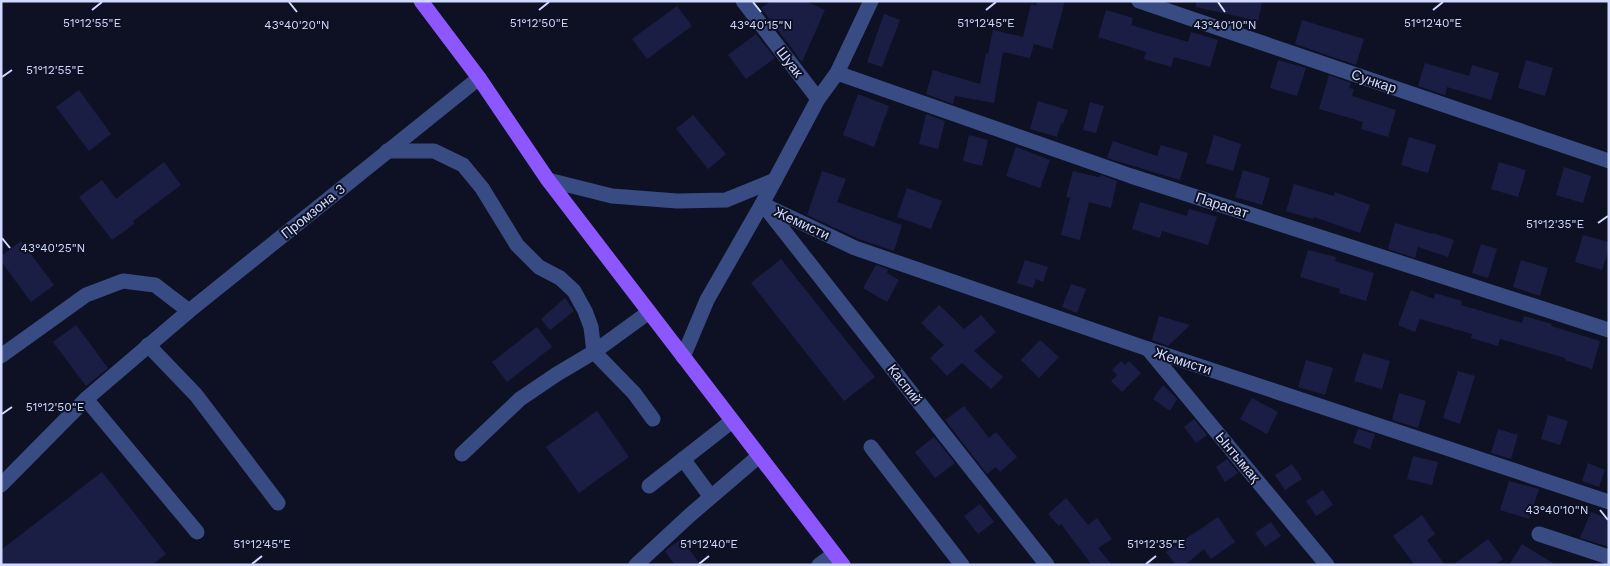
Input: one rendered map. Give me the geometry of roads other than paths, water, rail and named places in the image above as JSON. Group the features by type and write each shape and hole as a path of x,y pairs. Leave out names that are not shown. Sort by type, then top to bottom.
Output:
{"main road":[{"path":"421,1 479,78 548,180 838,559"}],"street":[{"name":"Шуак","path":"743,1 818,99"},
{"path":"683,357 707,300 776,180 818,99 838,73 871,1"},
{"name":"Сункар","path":"1139,1 1609,161"},
{"name":"Парасат","path":"838,73 1130,176 1609,330"},
{"name":"Промзона 3","path":"1,485 86,400 148,345 479,78"},
{"path":"388,152 434,152 464,164 482,188 517,246 540,267 560,278 574,292 585,311 591,327 594,352 634,393 653,419"},
{"path":"548,180 612,196 677,201 726,200 776,180"},
{"name":"Жемисти","path":"762,204 855,248 1148,349 1609,502"},
{"name":"Каспий","path":"762,204 1047,565"},
{"path":"1,356 86,295 123,281 155,285 189,311"},
{"path":"462,454 520,399 594,352 649,312"},
{"path":"148,345 196,395 278,503"},
{"name":"Ынтымақ","path":"1148,349 1327,565"},
{"path":"86,400 197,532"},
{"path":"649,486 732,421"},
{"path":"870,447 962,565"},
{"path":"636,565 711,496 759,456"},
{"path":"683,459 711,496"},
{"path":"1539,534 1609,557"},
{"path":"819,565 838,559"}]}
